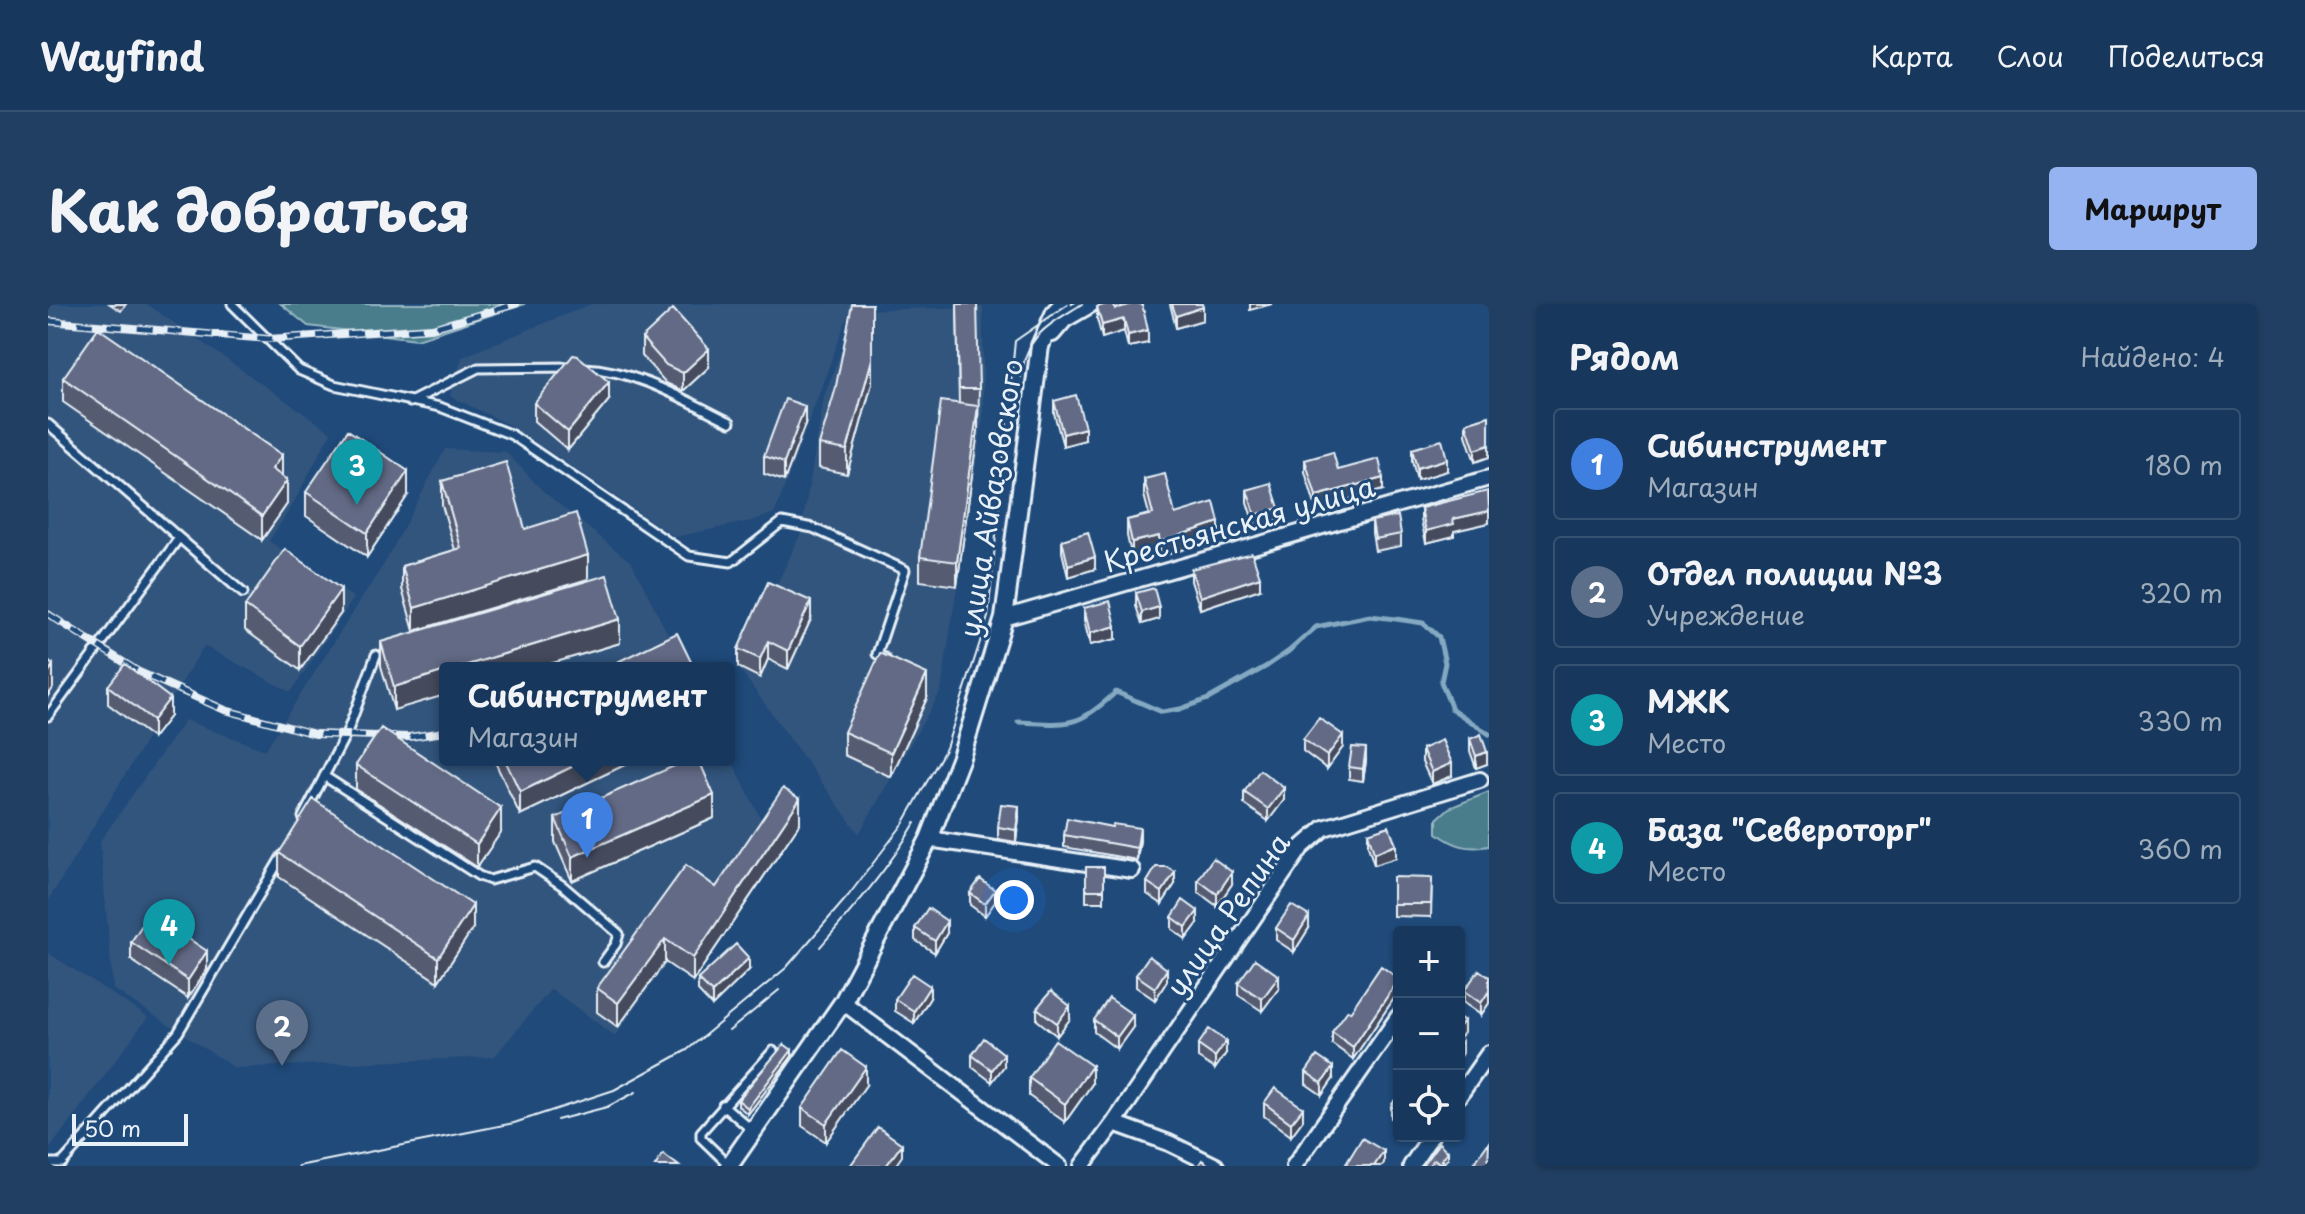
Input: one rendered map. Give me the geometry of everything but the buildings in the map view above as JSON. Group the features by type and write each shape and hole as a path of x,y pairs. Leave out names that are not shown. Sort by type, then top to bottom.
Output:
{"street":[{"name":"улица Айвазовского","path":"729,1166 843,1002 929,839 961,757 1004,618 1040,346 1055,312 1063,304"},
{"path":"1040,346 1064,319 1090,304"},
{"name":"Крестьянская улица","path":"1004,618 1489,478"},
{"name":"улица Репина","path":"1082,1166 1301,848 1324,828 1480,780"},
{"path":"929,839 1132,870"},
{"path":"843,1002 1059,1166"},
{"path":"1294,1166 1393,1025"},
{"path":"1465,1087 1489,1053"},
{"path":"1114,1123 1169,1143 1216,1166"},
{"path":"1411,1166 1427,1142"}],"lane":[{"path":"232,304 299,370 334,385 440,407 512,435 689,556 731,562 782,522 813,528 905,570 877,654 888,660"},
{"path":"410,402 478,368 598,368 651,383 730,422"},
{"path":"48,424 243,593"},
{"path":"48,716 179,538"},
{"path":"296,830 348,730 376,655"},
{"path":"324,776 479,876 490,880 535,867 563,886 619,934 603,962"},
{"path":"48,1163 62,1163 178,1033 289,843"},
{"path":"729,1166 701,1138 705,1125 773,1051"},
{"path":"723,1105 753,1131"}],"shaded area":[{"path":"48,304 147,304 331,432 292,506 269,541 354,598 291,692 204,646 48,901"},
{"path":"281,304 525,304 417,339 308,326"},
{"path":"591,304 852,304 775,513 675,537 513,427 450,396 462,357"},
{"path":"983,307 983,419 941,691 859,834 738,667 801,533 824,397 856,310"},
{"path":"445,449 506,452 543,491 632,563 682,662 439,662 439,766 734,766 765,827 615,1036 551,989 494,1057 235,1068 113,989 100,841 185,720 265,750 387,559"},
{"path":"1489,792 1489,846 1462,846 1437,833 1437,819 1449,808"},
{"path":"48,953 148,1017 48,1151"}],"waterway":[{"path":"1018,722 1072,722 1091,713 1116,692 1162,712 1180,709 1208,699 1267,666 1316,627 1370,616 1423,623 1439,637 1445,663 1441,682 1452,709 1489,734"}],"tram line":[{"path":"298,1166 514,1123 614,1090 687,1050 786,968 848,896 903,824 946,748 988,617 1015,341 1068,304"},
{"path":"1021,377 1028,350 1041,332 1082,304"},
{"path":"820,947 882,872 915,823"},
{"path":"729,1031 779,990"},
{"path":"557,1120 607,1107 636,1092"}],"railway":[{"path":"48,321 269,339 432,328 516,304"},
{"path":"48,614 139,672 225,710 315,734 409,737 439,733"}],"place":[{"name":"МЖК","path":"357,505"},
{"name":"Сибинструмент","path":"587,858"},
{"name":"База \"Североторг\"","path":"169,965"},
{"name":"Отдел полиции №3","path":"282,1066"}]}
